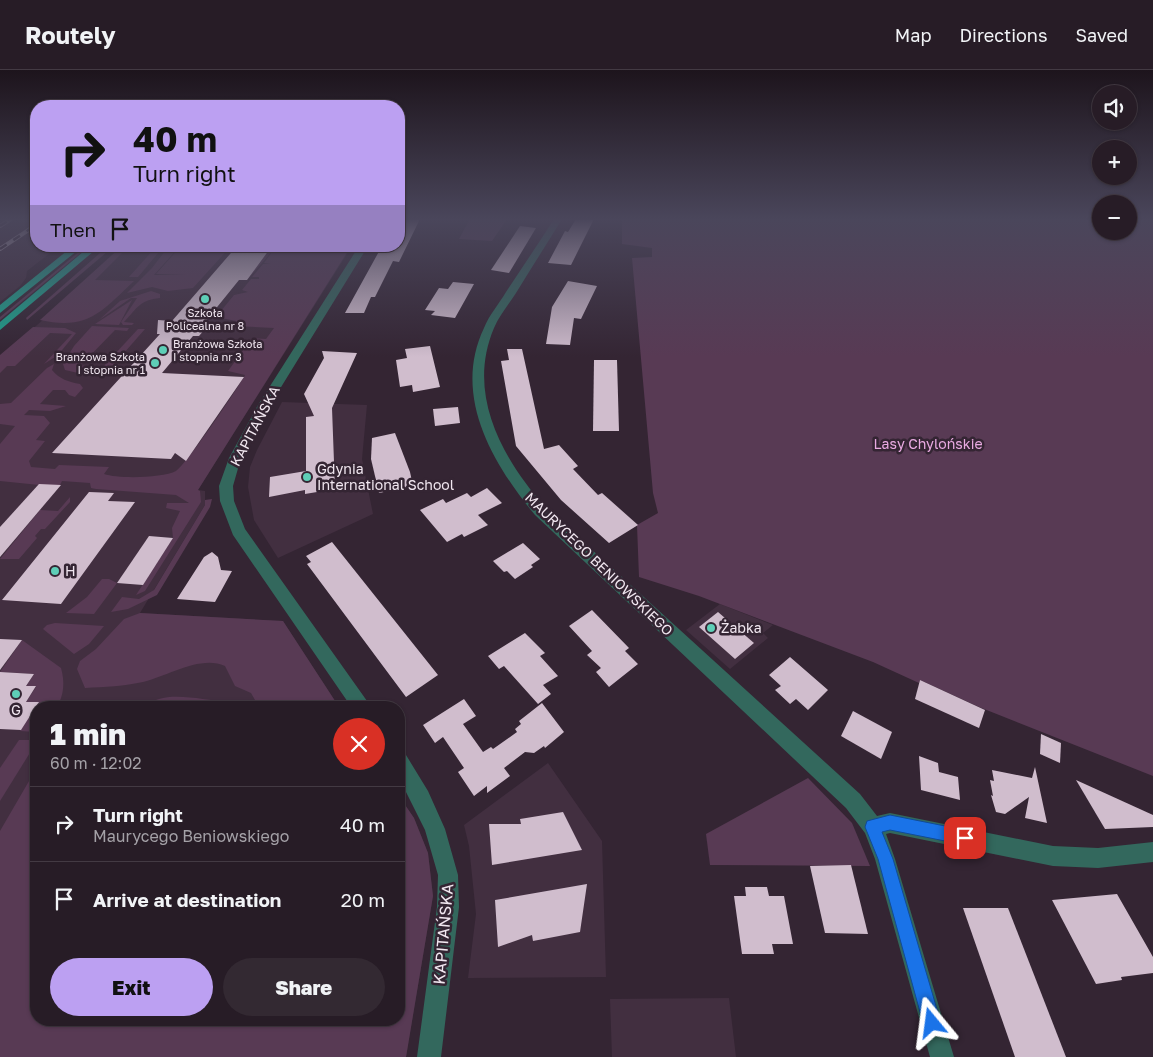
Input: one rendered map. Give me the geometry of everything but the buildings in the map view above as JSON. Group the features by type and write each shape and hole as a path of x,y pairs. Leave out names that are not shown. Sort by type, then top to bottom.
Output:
{"main road":[{"path":"0,310 55,265"},
{"path":"0,328 74,265"}],"street":[{"name":"KAPITAŃSKA","path":"352,265 264,405 235,458 226,486 226,501 238,531 358,701"},
{"name":"MAURYCEGO BENIOWSKIEGO","path":"529,265 489,327 481,343 478,393 486,425 494,445 522,492 540,511 853,801 872,827 885,859 942,1057"},
{"name":"KAPITAŃSKA","path":"405,771 421,798 435,829 448,875 448,906 429,1057"},
{"path":"872,827 890,823 1053,856 1098,858 1153,852"}],"shaded area":[{"path":"0,265 35,265 27,271 26,278 20,286 0,302"},
{"path":"105,265 340,265 198,490 205,491 205,505 140,613 283,621 335,701 30,701 30,1026 405,1026 405,805 414,818 428,853 433,896 406,1057 0,1057 0,358"},
{"name":"Gdynia International School","path":"282,402 367,405 362,459 373,514 278,558 254,520 248,487 250,467"},
{"path":"720,604 773,625 763,633 768,638 730,669 686,630"},
{"path":"548,763 602,841 606,977 468,978 476,914 469,846 464,825"},
{"path":"729,998 736,1057 612,1057 610,999"}],"green space":[{"path":"63,265 66,265 0,320 0,317"},
{"path":"86,265 92,265 27,320 26,318"},
{"path":"101,265 110,265 95,280 134,281 113,301 93,316 70,323 40,320"},
{"path":"140,265 148,265 138,277 129,277"},
{"path":"154,265 163,265 154,275 185,275 156,274 164,265 214,265 193,288 168,291 152,287 127,293"},
{"path":"262,265 339,265 198,490 200,491 201,502 145,591 136,595 173,538 172,528 180,511 166,508 167,503 189,503 176,495 96,489 91,488 90,483 62,481 59,487 0,481 0,444 15,426 0,424 0,404 11,403 47,368 54,364 52,370 58,376 80,384 83,388 75,397 69,395 65,390 53,390 40,404 66,406 50,411 29,410 24,415 44,416 50,423 36,440 45,441 29,461 31,467 55,469 59,465 109,467 104,474 130,477 161,475 176,471 182,466 223,410 245,375 228,371 252,338 266,339 274,328 234,326 236,321 216,317 234,295 248,292 242,290 251,279 259,279 259,277 252,277"},
{"name":"Lasy Chylońskie","path":"633,265 1153,265 1153,776 979,707 920,680 919,683 873,662 699,596 639,577 637,525 658,513 653,493"},
{"path":"151,291 160,294 160,298 148,300 136,308 124,322 134,323 132,325 123,325 121,322 137,298 131,298 99,320 120,301"},
{"path":"132,300 119,325 95,324"},
{"path":"92,326 129,328 127,331 115,330 81,365 93,368 78,373 65,370 63,364 74,346"},
{"path":"33,327 65,328 76,333 58,355 44,364 72,334 50,333 15,366 7,366 0,373 0,355"},
{"path":"138,329 145,329 110,369 100,375 102,368"},
{"path":"70,497 70,502 45,529 41,529 35,536 37,538 19,559 0,559 40,510 58,511"},
{"path":"212,499 210,507 157,595 128,609 111,612 122,597 139,599 154,590 205,505 205,500"},
{"path":"102,579 109,579 117,583 94,614 66,613 87,597"},
{"path":"140,613 283,621 335,701 240,701 255,700 251,693 235,686 225,666 215,663 195,665 136,683 85,688 77,669 80,661 96,649 124,619"},
{"path":"55,623 104,626 89,644 74,654 43,629 47,625"},
{"path":"22,640 61,668 63,688 59,701 26,702 36,687 26,686 34,674 0,672"},
{"path":"172,697 230,701 153,701"},
{"path":"30,715 30,732 20,731"},
{"path":"19,740 30,740 30,753 0,801 0,768"},
{"path":"808,778 852,823 870,866 710,865 706,834"},
{"path":"30,779 30,1026 405,1026 405,805 414,818 428,853 433,896 406,1057 0,1057 0,831"}],"place":[{"name":"Szkoła Policealna nr 8","path":"205,299"},
{"name":"Branżowa Szkoła I stopnia nr 3","path":"163,350"},
{"name":"Branżowa Szkoła I stopnia nr 1","path":"155,363"},
{"name":"Gdynia International School","path":"307,477"},
{"name":"H","path":"55,571"},
{"name":"Żabka","path":"711,628"},
{"name":"G","path":"16,694"}],"route":[{"path":"932,1023 885,859 872,827 890,823 965,838"}]}
